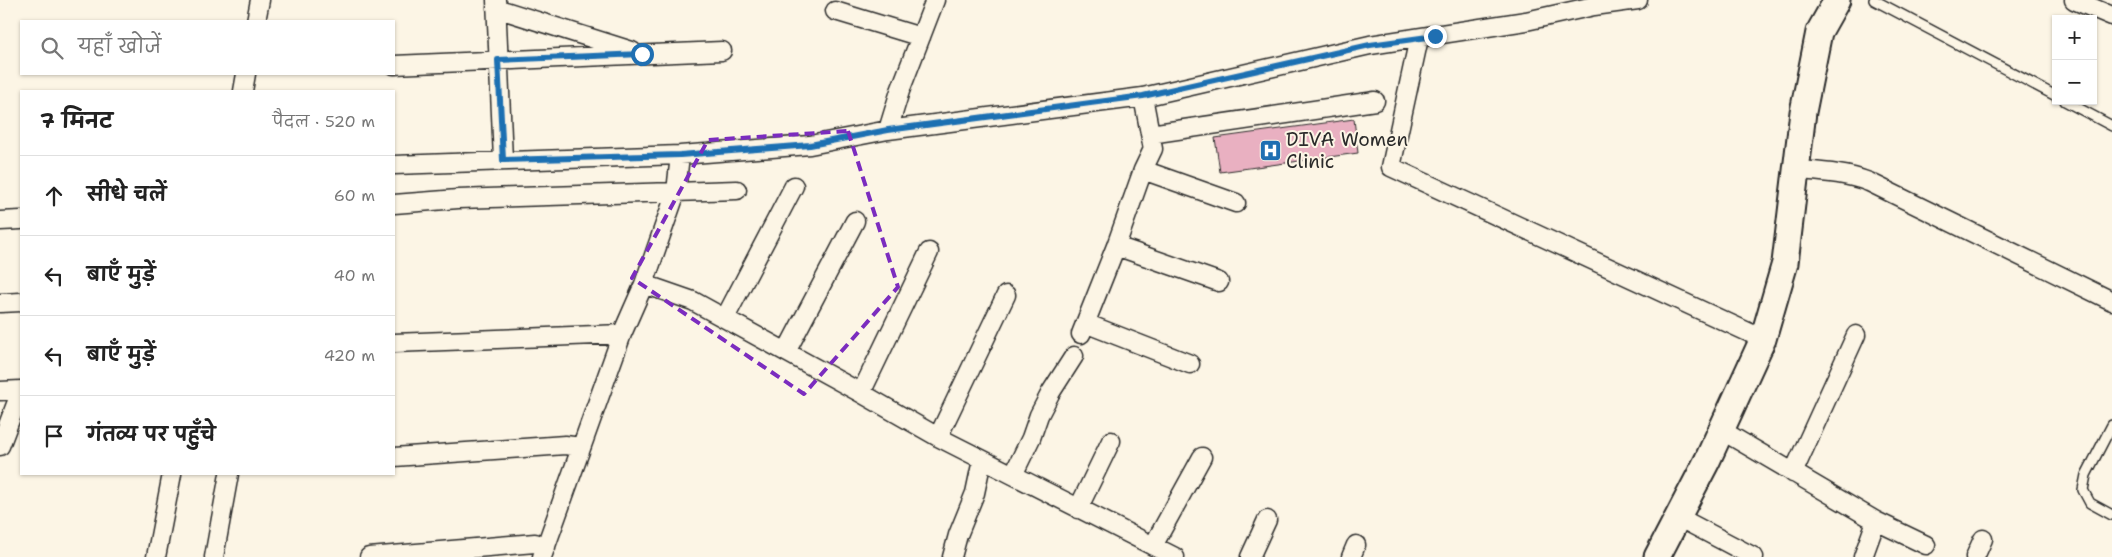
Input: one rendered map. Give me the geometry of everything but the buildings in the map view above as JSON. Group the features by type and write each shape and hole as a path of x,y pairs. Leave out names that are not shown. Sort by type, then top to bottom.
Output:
{"street":[{"path":"256,20 260,0"},
{"path":"888,130 900,91 935,0"},
{"path":"395,165 680,155 810,145 888,130 1143,96 1370,45 1638,0"},
{"path":"1657,557 1721,430 1763,339 1785,263 1804,112 1819,32 1836,0"},
{"path":"2074,0 2112,16"},
{"path":"503,160 496,4 642,54"},
{"path":"835,11 921,37"},
{"path":"1419,38 1391,167 1763,339"},
{"path":"395,65 722,50"},
{"path":"243,90 246,75"},
{"path":"1143,96 1153,149 1143,170 1116,246 1083,328 1190,364"},
{"path":"1150,134 1375,101"},
{"path":"368,557 534,543 544,552 622,334 644,284 676,192 680,155"},
{"path":"1143,170 1236,203"},
{"path":"1797,170 1840,174 1869,182 2112,300"},
{"path":"725,318 794,186"},
{"path":"395,204 458,199 737,190"},
{"path":"0,221 20,220"},
{"path":"786,352 855,221"},
{"path":"1116,246 1219,282"},
{"path":"862,393 929,252"},
{"path":"644,284 692,301 862,393 938,437 1078,510 1175,557"},
{"path":"938,437 1006,295"},
{"path":"0,303 20,302"},
{"path":"395,343 622,334"},
{"path":"1793,473 1856,334"},
{"path":"1013,475 1046,400 1074,356"},
{"path":"0,391 20,391"},
{"path":"0,446 20,394"},
{"path":"1721,430 1876,521 1926,545"},
{"path":"1078,510 1111,441"},
{"path":"395,457 566,445 581,447"},
{"path":"1153,546 1202,456"},
{"path":"952,557 958,535 975,493 982,460"},
{"path":"156,557 172,475"},
{"path":"214,557 229,475"},
{"path":"1678,517 1754,557"},
{"path":"1250,557 1268,520"},
{"path":"1863,557 1876,521"},
{"path":"1974,557 1983,538"}],"lane":[{"path":"1874,0 2052,94"},
{"path":"2073,105 2112,126"},
{"path":"2112,425 2086,475 2083,490 2090,504 2112,515"}],"highlighted area":[{"path":"848,131 898,287 804,394 632,278 708,140"}],"place":[{"name":"DIVA Women Clinic","path":"1270,150"}],"route":[{"path":"642,54 498,60 503,160 680,155 810,145 888,130 1143,96 1370,45 1435,36"}]}
